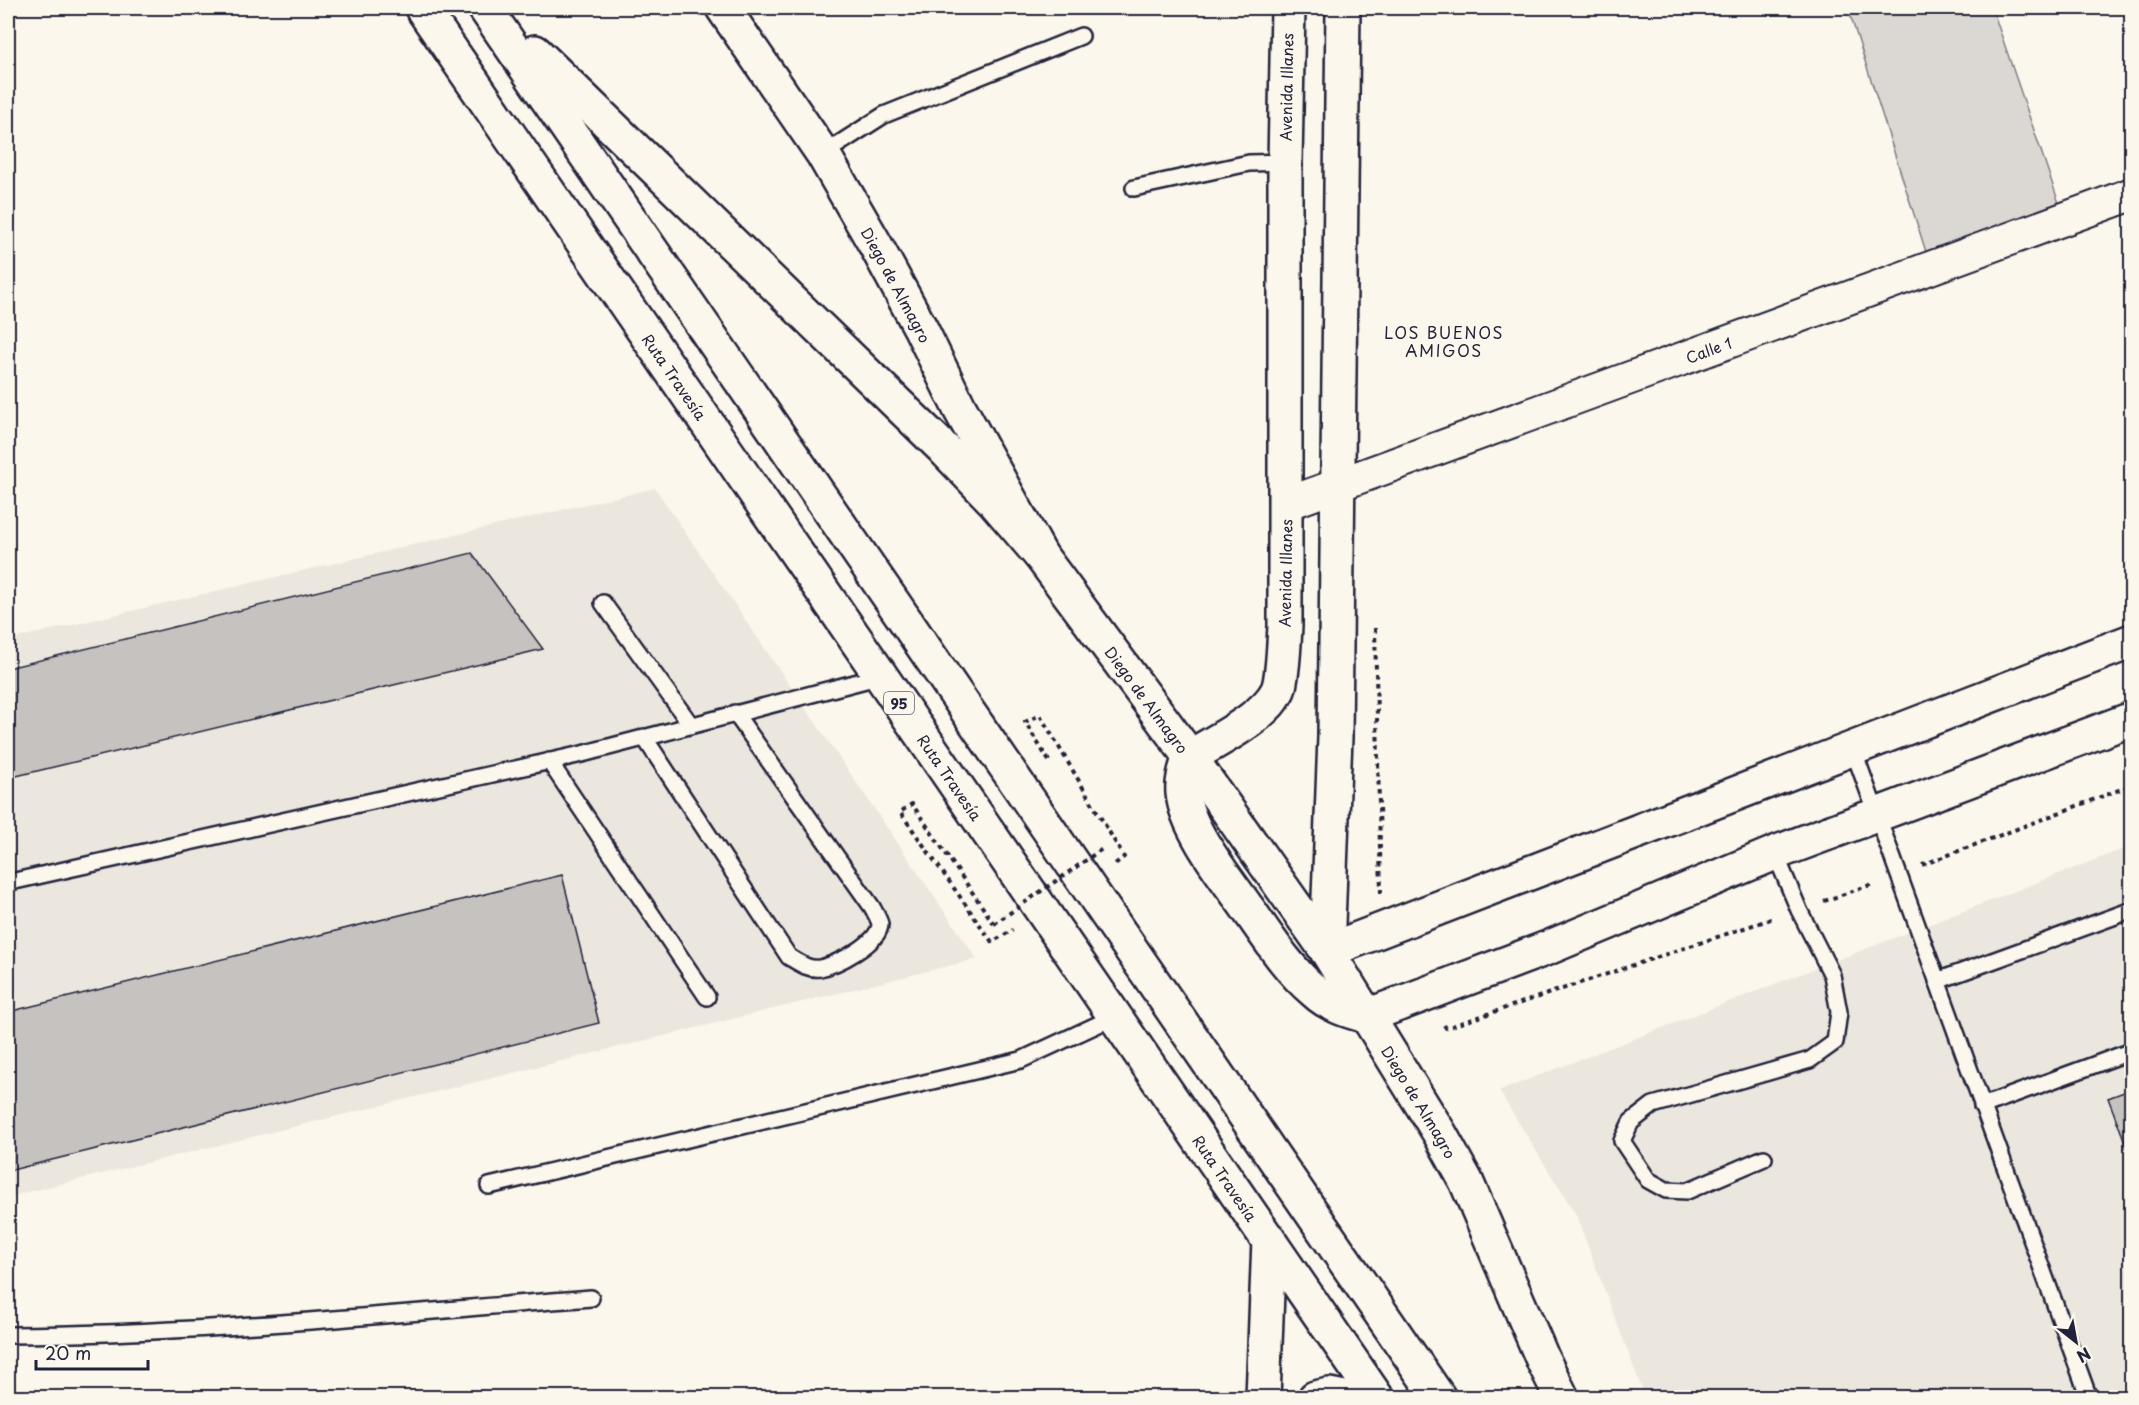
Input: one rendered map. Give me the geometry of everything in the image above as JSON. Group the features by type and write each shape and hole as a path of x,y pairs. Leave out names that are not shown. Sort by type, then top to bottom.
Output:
{"main road":[{"name":"Ruta Travesía","path":"422,8 1377,1398"},
{"path":"485,8 1439,1398"},
{"path":"493,8 576,94 934,440 993,500 1041,556"},
{"name":"Diego de Almagro","path":"723,8 823,154 921,329 960,409 1041,556 1190,758 1327,951 1367,1016 1466,1181 1543,1360 1562,1398"},
{"name":"Avenida Illanes","path":"1190,758 1251,719 1268,704 1278,689 1285,626 1285,162 1288,8"},
{"path":"1343,8 1335,737 1327,951 2132,641"},
{"path":"1190,758 1184,780 1185,801 1193,825 1216,864 1290,967 1302,980 1328,1002 1347,1011 1367,1016 1550,947 1775,853 2132,718"},
{"path":"1263,1398 1269,1239"},
{"path":"1315,1398 1329,1395 1344,1398"}],"street":[{"name":"Calle 1","path":"1286,504 2132,194"}],"lane":[{"path":"823,154 884,115 1081,36"},
{"path":"1134,188 1250,163 1285,162"},
{"path":"603,603 691,725"},
{"path":"15,881 549,761 881,676"},
{"path":"644,737 789,957 802,965 819,968 835,963 869,944 877,935 880,924 872,906 735,713"},
{"path":"1853,750 2089,1398"},
{"path":"549,761 707,997"},
{"path":"1764,1158 1688,1191 1666,1190 1648,1180 1622,1141 1631,1122 1653,1105 1810,1060 1835,1042 1839,1012 1832,975 1799,910 1775,853"},
{"path":"1937,981 2132,910"},
{"path":"489,1186 1021,1060 1116,1016"},
{"path":"1982,1106 2132,1052"},
{"path":"8,1335 56,1335 220,1326 591,1298"}],"path":[{"path":"1375,625 1382,930"},
{"path":"1054,771 1025,722 1040,715 1124,857"},
{"path":"1421,994 1446,1028 1799,910 2132,785"},
{"path":"992,942 900,812 912,804 994,924 1102,849 1096,839"}],"shaded area":[{"path":"1848,8 1992,8 2061,209 1928,258"},
{"path":"655,488 977,959 8,1197 8,640"},
{"path":"2131,846 2131,1397 1645,1397 1576,1215 1499,1091"}],"building":[{"path":"472,553 543,649 8,778 8,668"},
{"path":"562,875 599,1023 8,1171 8,1012"},
{"path":"2132,1089 2132,1160 2108,1098"}],"district":[{"name":"LOS BUENOS AMIGOS","path":"1444,341"}]}
